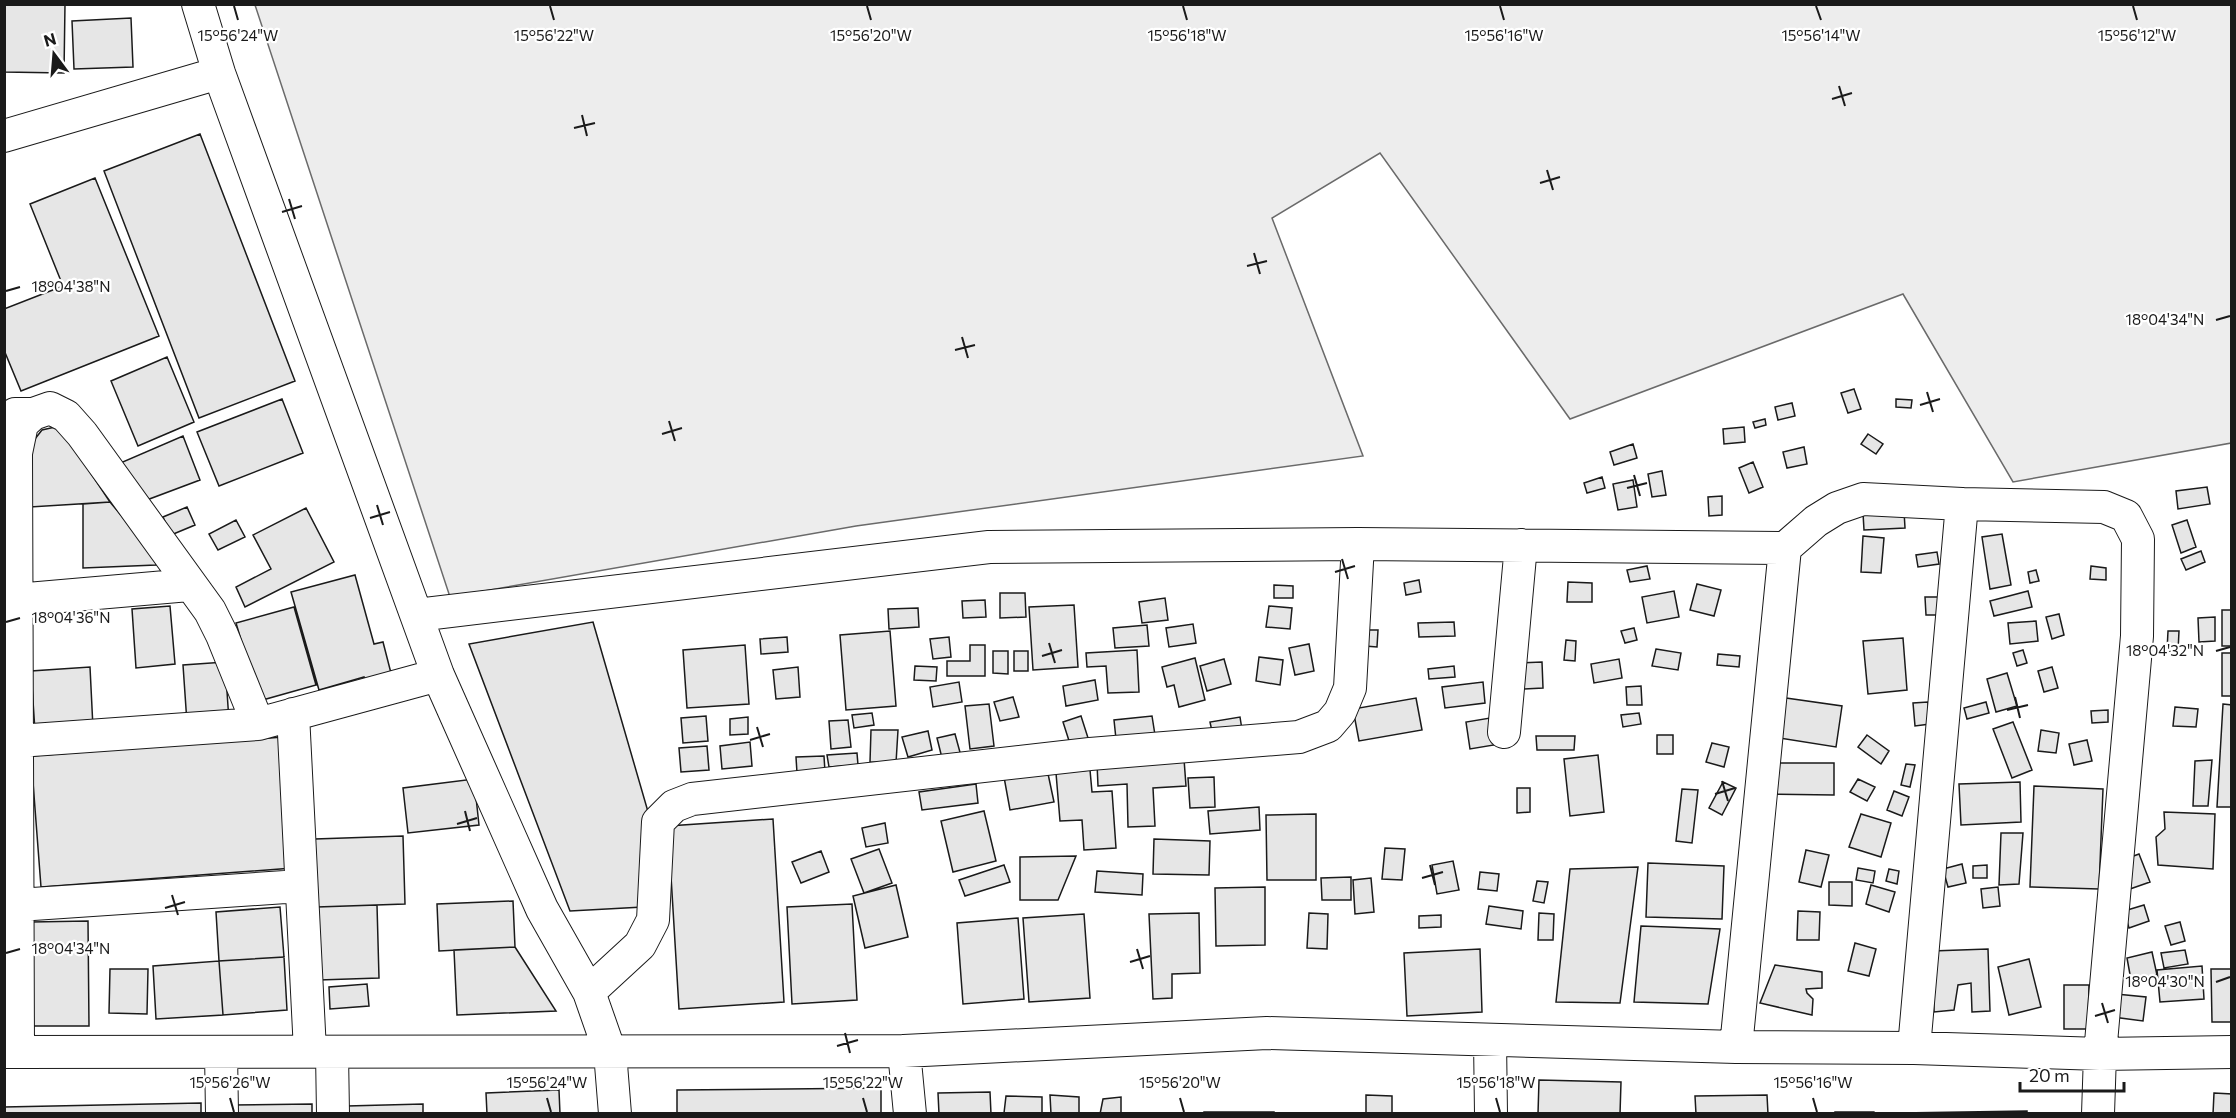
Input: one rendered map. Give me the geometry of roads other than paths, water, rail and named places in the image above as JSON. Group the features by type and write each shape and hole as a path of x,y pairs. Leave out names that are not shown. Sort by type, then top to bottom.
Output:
{"street":[{"path":"198,4 219,73 438,675 542,909 589,992 610,1052 615,1113"},
{"path":"4,136 219,73"},
{"path":"258,724 210,611 82,434 66,416 50,408 19,413 22,424 16,453 16,600 10,741 11,848 18,905 11,1051 904,1051 1267,1033 1736,1047 1914,1048 2100,1054 2232,1052"},
{"path":"417,615 989,547 1358,544 1785,548 1816,521 1837,508 1863,499 2104,507 2126,516 2138,539 2137,636 2100,1054 2098,1113"},
{"path":"1914,1048 1962,504"},
{"path":"589,992 640,945 653,920 658,822 674,806 692,799 1090,754 1299,737 1328,726 1340,711 1350,688 1358,544"},
{"path":"1504,732 1521,545"},
{"path":"1736,1047 1785,548"},
{"path":"16,600 189,585"},
{"path":"10,741 258,724 438,675"},
{"path":"293,714 300,886 321,1052 333,1113"},
{"path":"18,905 300,886"},
{"path":"1490,1040 1491,1113"},
{"path":"904,1051 910,1113"},
{"path":"221,1052 222,1113"}]}
